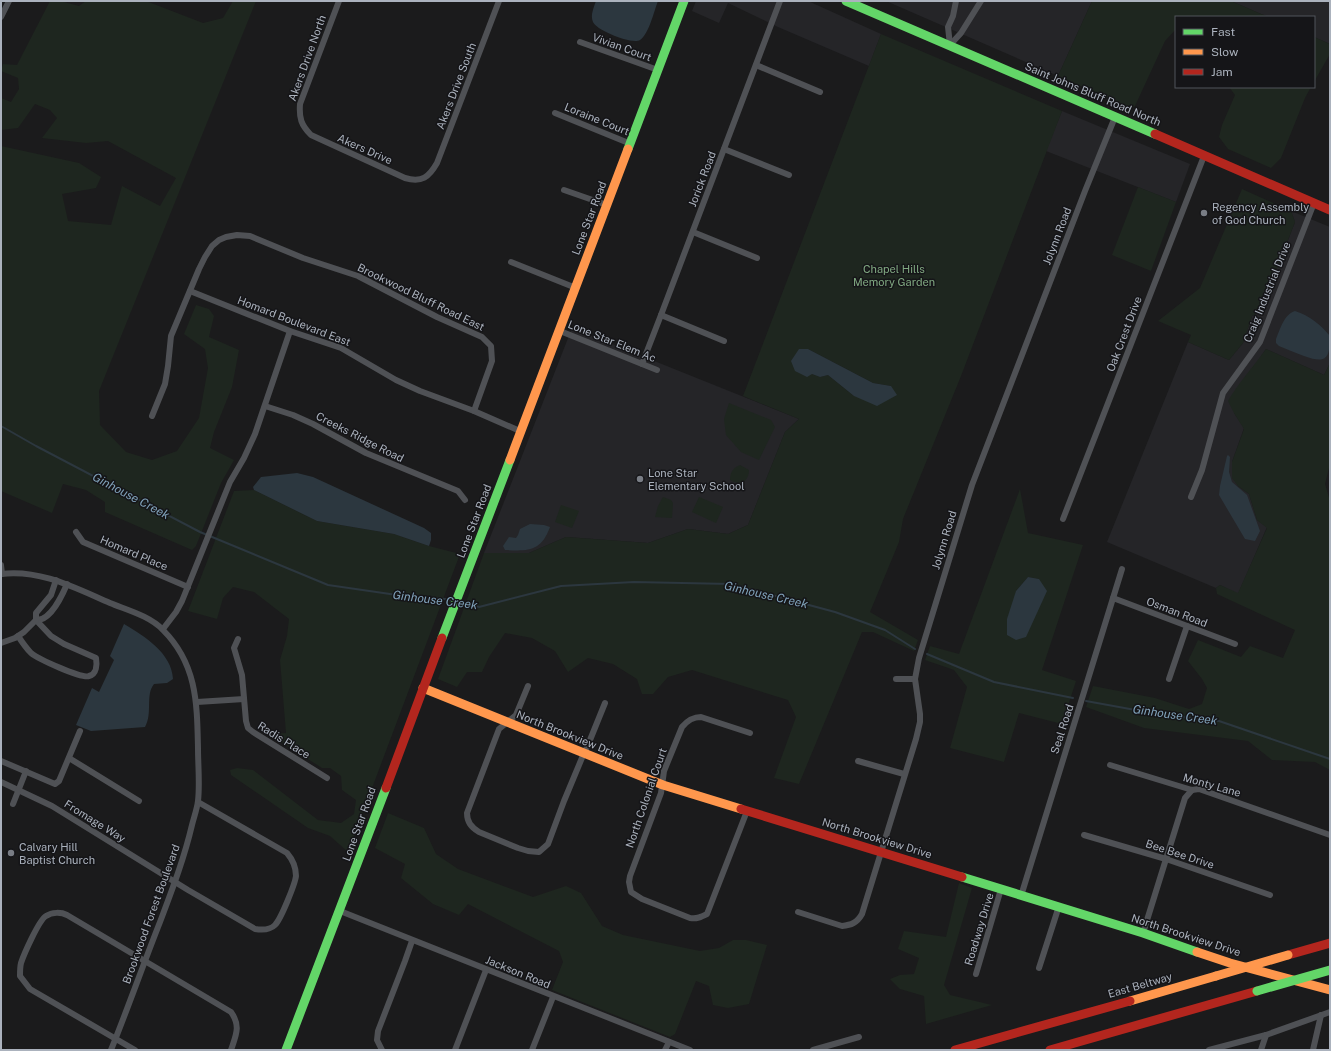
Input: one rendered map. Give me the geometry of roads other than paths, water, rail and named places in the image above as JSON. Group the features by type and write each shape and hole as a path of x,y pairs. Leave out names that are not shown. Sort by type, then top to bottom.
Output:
{"main road":[{"name":"Lone Star Road","path":"286,1050 684,1"},
{"name":"Saint Johns Bluff Road North","path":"846,1 1330,210"},
{"name":"North Brookview Drive","path":"423,688 663,785 880,851 1001,890 1059,906 1230,963 1330,990"},
{"name":"East Beltway","path":"956,1050 1330,943"},
{"path":"1050,1050 1330,970"}],"street":[{"path":"1,17 9,1"},
{"name":"Akers Drive North","path":"301,122 299,117 300,104 338,1"},
{"name":"Akers Drive South","path":"428,176 437,163 499,1"},
{"name":"Jorick Road","path":"642,364 780,1"},
{"path":"950,45 948,28 953,16 956,1"},
{"path":"950,45 961,33 981,1"},
{"name":"Vivian Court","path":"580,42 658,70"},
{"path":"756,65 820,92"},
{"name":"Loraine Court","path":"556,113 631,144"},
{"name":"Jolynn Road","path":"798,912 842,926 848,926 854,923 862,914 880,851 916,739 920,722 915,679 919,658 972,485 1082,198 1115,117"},
{"name":"Akers Drive","path":"301,122 311,135 405,178 420,180 428,176"},
{"path":"724,149 789,175"},
{"name":"Oak Crest Drive","path":"1063,519 1204,156"},
{"path":"564,190 607,206"},
{"name":"Craig Industrial Drive","path":"1191,497 1202,470 1223,393 1260,342 1314,203"},
{"path":"693,232 757,258"},
{"name":"Brookwood Bluff Road East","path":"190,291 205,257 212,246 219,240 237,235 250,236 303,258 358,276 437,317 482,337 491,346 492,361 474,411"},
{"path":"511,262 576,288"},
{"path":"152,416 165,384 171,336 190,291"},
{"name":"Homard Boulevard East","path":"190,291 290,331 341,348 396,380 420,391 520,430"},
{"path":"661,316 724,341"},
{"path":"163,629 176,612 188,587 230,482 244,458 255,434 290,331"},
{"name":"Lone Star Elem Ac","path":"560,331 657,370"},
{"name":"Creeks Ridge Road","path":"265,406 293,415 313,424 366,453 418,476 458,491 465,500"},
{"name":"Homard Place","path":"76,532 83,542 188,587"},
{"path":"1,565 1,574"},
{"name":"Seal Road","path":"1021,896 1122,569"},
{"name":"Brookwood Forest Boulevard","path":"1,574 26,573 56,580 146,618 163,629 184,660 192,677 197,702 198,802 188,845 111,1050"},
{"path":"18,636 23,645 33,654 53,664 83,677 90,676 94,672 97,665 96,658 51,636 36,620 36,613 51,595 56,580"},
{"path":"1,643 18,636 36,620 44,619 62,596 67,584"},
{"name":"Osman Road","path":"1113,598 1235,644"},
{"path":"45,602 53,608"},
{"path":"1169,679 1187,626"},
{"name":"Radis Place","path":"238,639 234,648 242,675 248,728 327,778"},
{"path":"896,678 915,679"},
{"path":"528,686 516,715 499,729 467,813 467,819 474,829 479,832 518,848 534,852 539,852 548,844 605,703"},
{"path":"197,702 244,699"},
{"name":"North Colonial Court","path":"747,811 707,914 701,918 690,918 642,899 631,892 629,882 663,785 662,779 664,771 682,727 686,722 694,718 701,718 750,733"},
{"path":"1,761 55,784 59,782 80,732"},
{"path":"69,758 139,801"},
{"path":"858,761 904,774"},
{"name":"Monty Lane","path":"1110,765 1192,790 1199,789 1330,835"},
{"path":"13,804 26,771"},
{"name":"Fromage Way","path":"1,782 52,806 254,929 260,930 271,928 276,924 282,915 296,876 294,864 291,858 287,853 198,802"},
{"path":"1143,933 1185,798 1192,790"},
{"name":"Bee Bee Drive","path":"1084,835 1166,859 1270,895"},
{"name":"Roadway Drive","path":"976,974 1001,890"},
{"path":"1039,968 1059,906"},
{"name":"Jackson Road","path":"340,911 553,997 690,1050"},
{"path":"135,1050 30,988 20,976 22,963 40,922 45,916 53,913 62,913 231,1012 237,1022 238,1028 231,1050"},
{"path":"382,1050 377,1040 378,1031 412,941"},
{"path":"456,1050 486,970"},
{"path":"532,1050 553,997"},
{"path":"1209,1050 1266,1035 1330,1012"},
{"path":"1313,1050 1322,1015"},
{"path":"1261,1050 1266,1035"},
{"path":"813,1050 859,1037"},
{"path":"665,1050 669,1042"}],"waterway":[{"name":"Ginhouse Creek","path":"1,426 200,532 328,585 453,601"},
{"name":"Ginhouse Creek","path":"460,602 479,607 561,586 634,582 731,584 835,612 885,630 915,649"},
{"name":"Ginhouse Creek","path":"927,654 994,682 1073,698"},
{"name":"Ginhouse Creek","path":"1086,701 1163,715 1219,721 1330,759"}],"place":[{"name":"Regency Assembly of God Church","path":"1204,213"},
{"name":"Lone Star Elementary School","path":"640,479"},
{"name":"Calvary Hill Baptist Church","path":"11,853"}],"park label":[{"name":"Chapel Hills Memory Garden","path":"894,275"}]}
